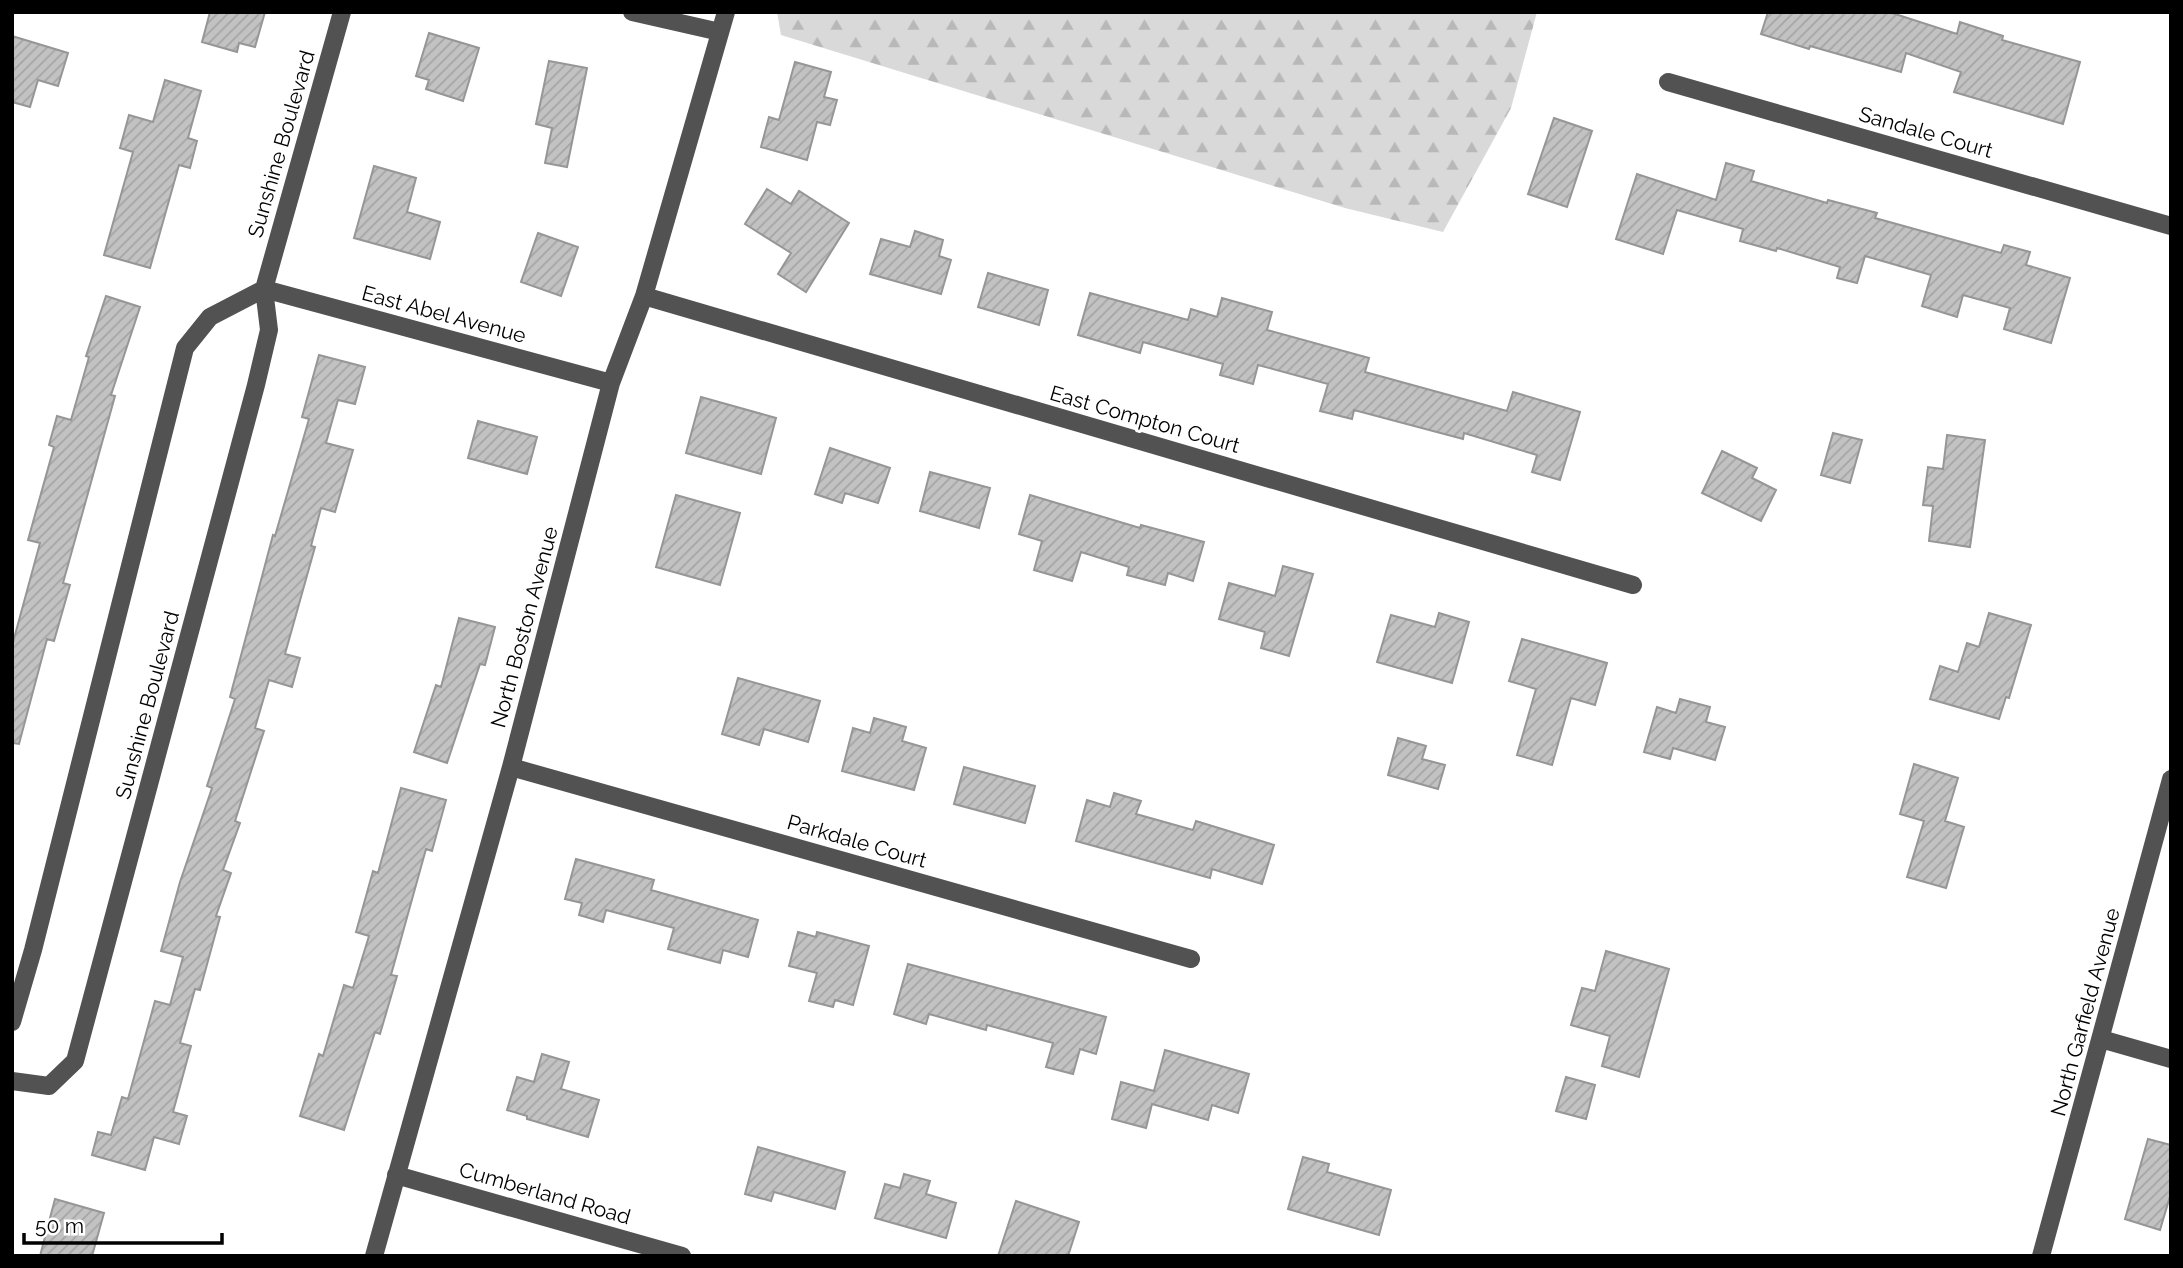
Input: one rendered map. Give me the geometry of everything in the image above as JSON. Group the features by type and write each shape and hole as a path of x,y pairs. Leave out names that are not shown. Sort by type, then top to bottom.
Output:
{"street":[{"name":"Sunshine Boulevard","path":"12,1081 49,1086 75,1061 270,330 264,289 342,12"},
{"path":"632,12 720,32"},
{"name":"North Boston Avenue","path":"374,1256 511,766 611,383 644,296 726,12"},
{"name":"Sandale Court","path":"1668,82 2171,226"},
{"name":"East Abel Avenue","path":"264,289 611,383"},
{"path":"12,1022 186,348 210,317 264,289"},
{"name":"East Compton Court","path":"644,296 1633,585"},
{"name":"Parkdale Court","path":"511,766 1191,959"},
{"name":"North Garfield Avenue","path":"2042,1256 2171,779"},
{"path":"2101,1039 2171,1059"},
{"name":"Cumberland Road","path":"396,1175 682,1256"}],"green space":[{"path":"777,12 1537,12 1511,108 1443,232 1345,208 781,35"}],"building":[{"path":"210,12 265,12 255,47 239,43 237,52 202,42"},
{"path":"1768,12 1889,12 1957,34 1960,22 2003,36 2002,40 2080,62 2063,124 1954,92 1961,72 1906,53 1901,72 1761,34"},
{"path":"429,33 479,48 463,101 426,89 429,80 416,76"},
{"path":"12,36 68,53 58,86 38,80 30,107 12,102"},
{"path":"549,61 587,68 567,167 545,163 552,128 536,124"},
{"path":"795,62 831,72 824,97 837,100 830,125 817,122 807,160 761,147 769,117 779,120"},
{"path":"165,80 201,91 188,138 197,141 190,168 179,165 150,268 104,255 133,152 120,148 129,115 153,122"},
{"path":"1554,118 1592,131 1567,207 1528,194"},
{"path":"1726,163 1754,171 1751,181 1827,203 1828,200 1877,213 1875,218 2001,253 2004,245 2030,252 2026,265 2070,278 2051,343 2004,329 2010,308 1963,295 1957,317 1922,306 1931,275 1865,256 1857,283 1837,278 1840,267 1777,248 1776,251 1740,241 1743,229 1677,210 1663,254 1616,239 1637,174 1716,200"},
{"path":"374,166 416,178 407,212 440,222 430,259 354,238"},
{"path":"767,189 791,204 799,191 849,223 806,292 778,274 791,253 745,224"},
{"path":"915,231 943,240 939,256 951,260 941,294 870,274 881,239 910,247"},
{"path":"538,233 578,247 561,296 521,282"},
{"path":"988,273 1048,290 1039,325 978,307"},
{"path":"1090,293 1188,320 1191,309 1217,317 1222,298 1272,312 1267,330 1369,358 1365,372 1507,411 1513,392 1580,412 1560,480 1532,472 1537,455 1464,433 1463,439 1354,410 1352,419 1320,411 1328,384 1258,365 1253,384 1220,375 1223,364 1143,342 1140,353 1078,335"},
{"path":"106,296 140,307 111,395 115,396 63,583 70,585 54,641 47,639 19,744 12,743 12,646 40,543 28,540 54,447 49,445 57,416 71,420 89,357 86,356"},
{"path":"319,355 365,367 355,404 338,400 326,443 353,450 335,512 321,508 311,546 315,547 285,654 300,658 292,687 269,680 255,728 264,731 235,821 240,823 223,870 231,873 216,916 220,917 200,990 195,989 180,1043 191,1046 173,1112 187,1116 179,1144 154,1137 145,1170 92,1155 98,1132 111,1135 122,1097 128,1099 155,1001 170,1005 183,957 161,951 180,882 212,788 207,786 235,699 230,697 273,535 275,536 309,419 302,417"},
{"path":"701,397 776,418 761,474 686,453"},
{"path":"478,421 537,437 527,474 468,458"},
{"path":"1833,433 1862,440 1850,483 1821,475"},
{"path":"1947,435 1985,440 1970,547 1929,541 1933,506 1923,505 1928,467 1943,469"},
{"path":"830,448 890,468 878,503 845,493 842,503 815,494"},
{"path":"1722,451 1757,468 1752,478 1776,490 1761,521 1702,493"},
{"path":"930,472 990,488 979,528 920,511"},
{"path":"676,495 740,513 720,585 656,567"},
{"path":"1030,495 1140,528 1141,525 1204,542 1193,581 1168,573 1165,585 1127,575 1129,567 1081,552 1072,581 1034,570 1042,541 1019,534"},
{"path":"1283,566 1313,574 1289,656 1261,648 1265,632 1219,619 1229,583 1275,596"},
{"path":"1439,613 1469,622 1452,683 1377,662 1391,615 1435,627"},
{"path":"1989,613 2031,625 2009,698 2006,697 1999,719 1930,699 1940,666 1958,672 1967,643 1979,647"},
{"path":"459,618 495,627 485,665 480,664 447,763 414,752 436,685 441,687"},
{"path":"1522,639 1607,663 1595,705 1571,698 1552,765 1517,755 1536,689 1509,681"},
{"path":"738,678 820,701 808,742 764,729 759,745 722,734"},
{"path":"1680,699 1710,707 1706,722 1725,727 1715,760 1673,748 1670,759 1644,752 1657,707 1676,713"},
{"path":"874,718 906,727 902,741 926,748 914,790 842,771 853,728 870,733"},
{"path":"1398,738 1426,746 1422,759 1445,765 1438,789 1388,775"},
{"path":"1914,764 1958,778 1945,821 1964,827 1946,888 1907,877 1924,821 1900,814"},
{"path":"964,767 1035,786 1025,823 954,804"},
{"path":"401,788 446,800 432,851 426,849 391,975 397,976 380,1034 375,1032 344,1130 300,1116 319,1054 323,1056 344,985 353,988 369,936 356,932 373,871 378,873"},
{"path":"1114,793 1141,801 1136,814 1193,830 1196,821 1274,845 1262,884 1212,869 1210,878 1076,841 1087,800 1110,807"},
{"path":"576,859 654,880 651,890 758,920 748,957 723,950 720,963 668,949 674,928 606,910 603,922 579,915 582,903 565,899"},
{"path":"798,932 816,937 817,932 869,946 853,1005 835,1000 833,1007 809,1001 817,973 789,966"},
{"path":"1606,951 1669,969 1639,1077 1602,1066 1610,1036 1571,1025 1582,988 1595,991"},
{"path":"908,964 1106,1017 1096,1054 1080,1049 1073,1074 1046,1067 1053,1043 987,1025 986,1030 929,1014 926,1024 894,1014"},
{"path":"1165,1050 1249,1074 1238,1113 1212,1105 1208,1120 1152,1104 1146,1128 1112,1119 1121,1082 1154,1091"},
{"path":"542,1054 569,1062 561,1089 599,1100 588,1137 527,1119 527,1116 507,1110 517,1077 534,1082"},
{"path":"1566,1077 1595,1085 1586,1119 1556,1111"},
{"path":"2148,1139 2171,1145 2171,1193 2160,1230 2125,1219"},
{"path":"758,1147 845,1172 835,1209 774,1192 771,1201 745,1194"},
{"path":"1303,1157 1329,1164 1327,1172 1391,1190 1379,1235 1288,1209"},
{"path":"904,1174 930,1181 926,1194 956,1203 946,1238 875,1218 885,1184 900,1188"},
{"path":"55,1199 104,1213 92,1256 40,1256"},
{"path":"1016,1201 1079,1222 1068,1256 998,1256"}]}
